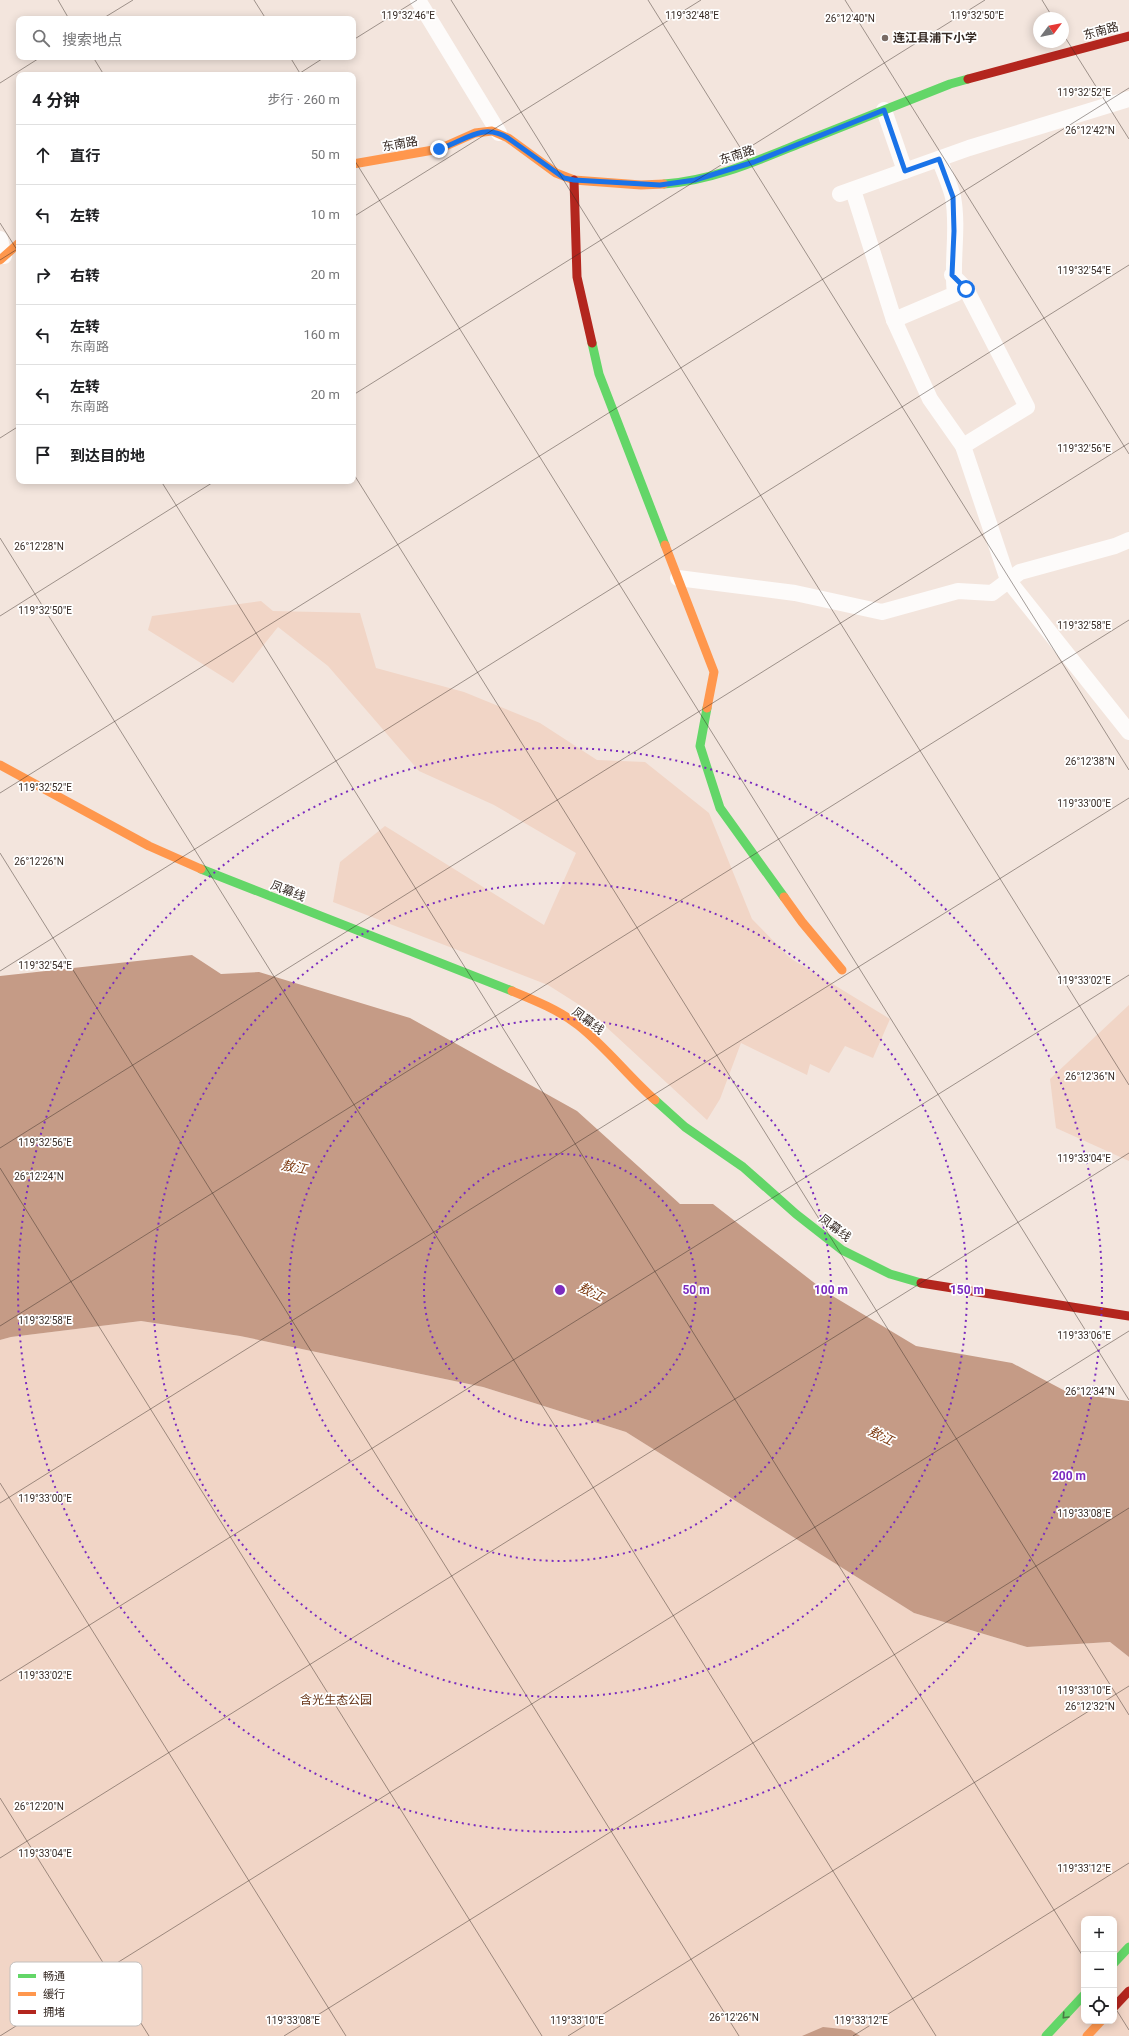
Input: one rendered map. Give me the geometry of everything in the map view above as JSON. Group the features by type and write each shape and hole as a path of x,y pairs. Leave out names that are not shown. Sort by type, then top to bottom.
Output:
{"main road":[{"name":"东南路","path":"356,163 439,149 483,131 499,133 556,173 574,180 660,185 695,180 754,162 950,84 1129,36"},
{"path":"574,180 577,277 599,374 714,672 700,746 720,808 802,922 842,970"},
{"path":"2,258 16,246"},
{"name":"凤幕线","path":"0,765 156,849 220,877 536,1001 577,1024 614,1057 648,1094 685,1127 743,1167 796,1214 842,1250 890,1274 932,1286 1129,1316"},
{"path":"1117,1960 1129,1947"},
{"path":"1117,2004 1129,1990"},
{"path":"1046,2036 1081,1998"},
{"path":"1087,2036 1098,2024"}],"street":[{"path":"418,0 499,133"},
{"path":"1129,99 969,148 846,192 894,320 930,399 962,446 1008,580 1129,732"},
{"path":"884,110 905,171"},
{"path":"894,320 955,294 952,275 954,231 953,197 939,159"},
{"path":"0,238 2,258"},
{"path":"952,275 966,289 1027,407 962,446"},
{"path":"678,578 794,593 882,612 958,591 992,593 1020,572 1115,546 1129,540"}],"green space":[{"path":"261,601 273,611 360,613 376,668 464,692 540,723 597,760 645,762 709,813 752,919 790,958 890,1019 873,1058 845,1046 829,1073 810,1064 807,1075 741,1043 720,1099 707,1120 589,1011 548,985 333,902 340,862 385,826 544,925 576,853 494,805 419,771 328,666 278,627 233,683 148,630 152,616"},
{"path":"1129,1005 1129,1161 1056,1128 1050,1079"},
{"name":"含光生态公园","path":"141,1321 240,1336 483,1387 626,1432 914,1613 1027,1647 1110,1642 1129,1657 1129,2036 0,2036 0,1340 11,1337"}],"water":[{"name":"敖江","path":"192,955 221,974 259,972 410,1018 577,1111 680,1204 713,1204 826,1292 916,1346 1012,1363 1069,1393 1129,1401 1129,1657 1110,1642 1027,1647 914,1613 626,1432 483,1387 240,1336 141,1321 11,1337 0,1340 0,976"},
{"path":"823,2027 851,2030 860,2036 802,2036"}],"traffic: fast":[{"path":"664,184 701,179 719,174 772,155 950,84 968,79"},
{"path":"592,343 599,374 665,545"},
{"path":"707,708 700,746 720,808 784,897"},
{"path":"201,869 512,991"},
{"path":"655,1100 685,1127 743,1167 796,1214 842,1250 890,1274 921,1283"},
{"path":"1117,1960 1129,1947"},
{"path":"1046,2036 1081,1998"}],"traffic: slow":[{"path":"356,163 439,149 475,133 492,131 508,138 556,173 574,180 641,185 664,184"},
{"path":"0,260 16,246"},
{"path":"665,545 714,672 707,708"},
{"path":"0,765 149,846 201,869"},
{"path":"784,897 802,922 842,970"},
{"path":"512,991 555,1010 578,1025 655,1100"},
{"path":"1087,2036 1098,2024"}],"traffic: jam":[{"path":"968,79 1129,36"},
{"path":"574,180 577,277 592,343"},
{"path":"921,1283 1129,1316"},
{"path":"1117,2004 1129,1991"}],"place":[{"name":"连江县浦下小学","path":"885,38"}],"route":[{"path":"439,149 452,145 475,133 492,131 508,138 564,178 641,185 660,185 695,180 734,169 884,110 905,171 939,159 953,197 954,231 952,275 966,289"}]}
